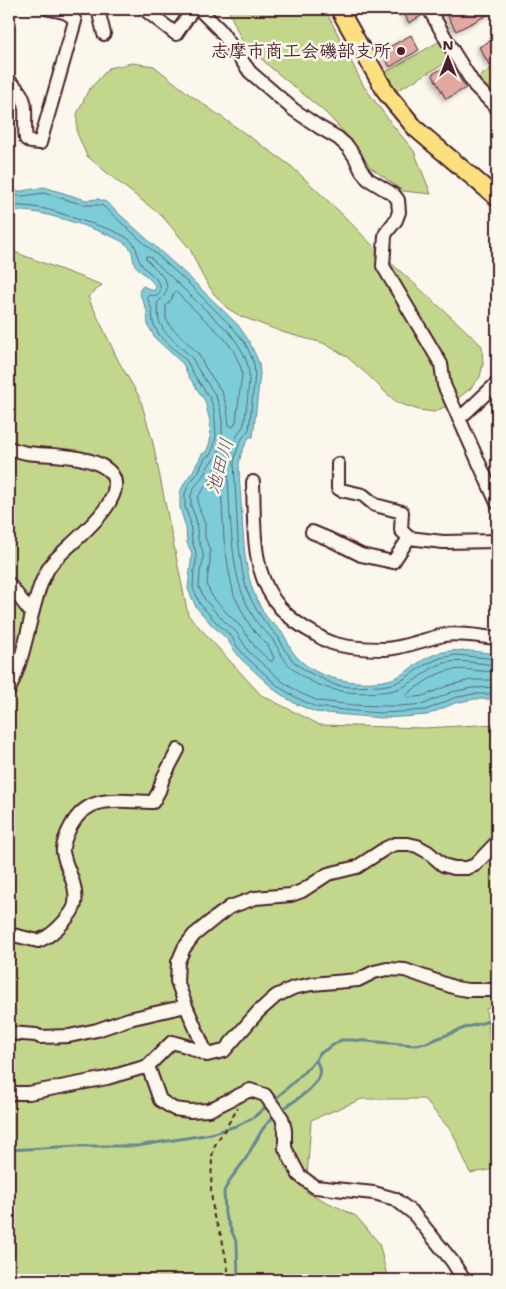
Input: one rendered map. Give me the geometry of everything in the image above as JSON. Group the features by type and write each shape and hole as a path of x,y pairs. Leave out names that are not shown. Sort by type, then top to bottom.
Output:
{"main road":[{"path":"339,9 387,94 416,129 497,198"}],"street":[{"path":"10,82 18,88 26,108 26,139 30,142 40,143 75,25 75,20 66,12 49,9"},
{"path":"98,9 104,34"},
{"path":"144,9 176,34 193,9"},
{"path":"199,9 220,30 250,72 294,110 338,138 348,148 368,179 395,196 399,205 399,212 396,220 386,233 383,266 441,364 444,385 497,503"},
{"path":"429,9 475,86 497,108"},
{"path":"459,419 497,383"},
{"path":"9,448 25,452 75,457 96,463 108,470 115,484 111,499 94,522 62,552 44,576 37,593 16,675 9,690"},
{"path":"338,464 338,488 363,495 376,505 402,512 401,530 409,538 443,542 497,541"},
{"path":"253,482 256,551 260,570 267,588 280,609 298,624 330,642 368,648 386,649 446,635 497,638"},
{"path":"312,532 329,538 361,555 392,562 409,538"},
{"path":"9,584 32,614"},
{"path":"9,934 38,941 47,937 65,921 75,905 75,885 63,850 68,831 75,818 88,807 106,800 153,802 178,750"},
{"path":"207,1055 177,981 178,962 184,948 194,935 214,918 230,907 255,898 296,893 328,874 357,867 395,844 417,846 428,852 443,865 454,868 467,868 475,865 497,842"},
{"path":"9,1095 107,1078 148,1066 172,1042 207,1055 224,1051 258,1012 276,996 292,988 312,984 358,980 374,972 387,969 405,970 456,988 497,990"},
{"path":"9,1033 40,1037 69,1036 97,1030 129,1019 186,1006"},
{"path":"148,1066 160,1100 174,1109 190,1111 209,1110 250,1090 265,1095 282,1118 285,1130 285,1148 299,1175 315,1187 374,1194 395,1199 413,1213 452,1261 464,1280"}],"path":[{"path":"228,1280 222,1238 214,1217 211,1192 212,1156 215,1145 250,1090"}],"green space":[{"path":"228,9 325,9 363,85 414,151 431,194 403,191 370,167 353,142 325,112 270,67 241,39"},
{"path":"440,41 451,60 396,91 386,72"},
{"path":"132,63 154,66 189,94 291,166 380,253 482,346 483,364 480,377 470,389 449,405 434,412 419,410 398,403 346,356 323,343 285,333 240,316 227,308 214,294 202,275 190,249 162,216 87,156 77,133 77,114 88,91 109,68"},
{"path":"497,64 497,103 476,79"},
{"path":"9,250 102,285 88,297 119,362 140,398 153,443 188,615 261,695 320,725 424,728 497,724 497,1004 486,1009 491,1049 496,1169 470,1173 453,1133 424,1099 362,1099 311,1120 306,1192 356,1216 379,1243 388,1280 9,1280"}],"water":[{"name":"池田川","path":"44,187 86,200 98,199 106,202 190,278 238,325 249,341 259,363 260,374 253,437 249,437 241,454 239,464 246,563 251,585 261,608 268,619 284,635 295,655 306,665 326,676 349,681 372,682 395,678 439,653 457,650 497,654 497,699 474,699 455,703 427,715 401,717 380,718 315,712 294,703 276,691 241,659 228,640 196,607 188,589 192,553 187,543 186,528 180,508 180,492 209,445 211,437 210,422 205,401 183,364 155,338 148,325 147,311 139,292 143,286 154,291 156,287 135,265 129,247 113,237 72,222 39,213 9,210 9,191"}],"building":[{"path":"402,9 421,9 423,15 409,23"},
{"path":"444,9 497,9 497,10 456,31"},
{"name":"志摩市商工会磯部支所","path":"411,35 419,50 390,67 382,51"},
{"path":"497,37 497,62 490,66 479,47"},
{"path":"451,64 466,88 446,99 432,74"}],"waterway":[{"path":"274,1100 316,1060 319,1054 341,1040 414,1045 426,1043 467,1027 497,1019"},
{"path":"280,1111 306,1092 317,1081 319,1067 316,1060"},
{"path":"9,1150 76,1146 137,1146 211,1134 239,1125 254,1117 269,1104"},
{"path":"238,1280 237,1244 225,1215 224,1191 262,1130 275,1114"}],"place":[{"name":"志摩市商工会磯部支所","path":"401,51"}]}
